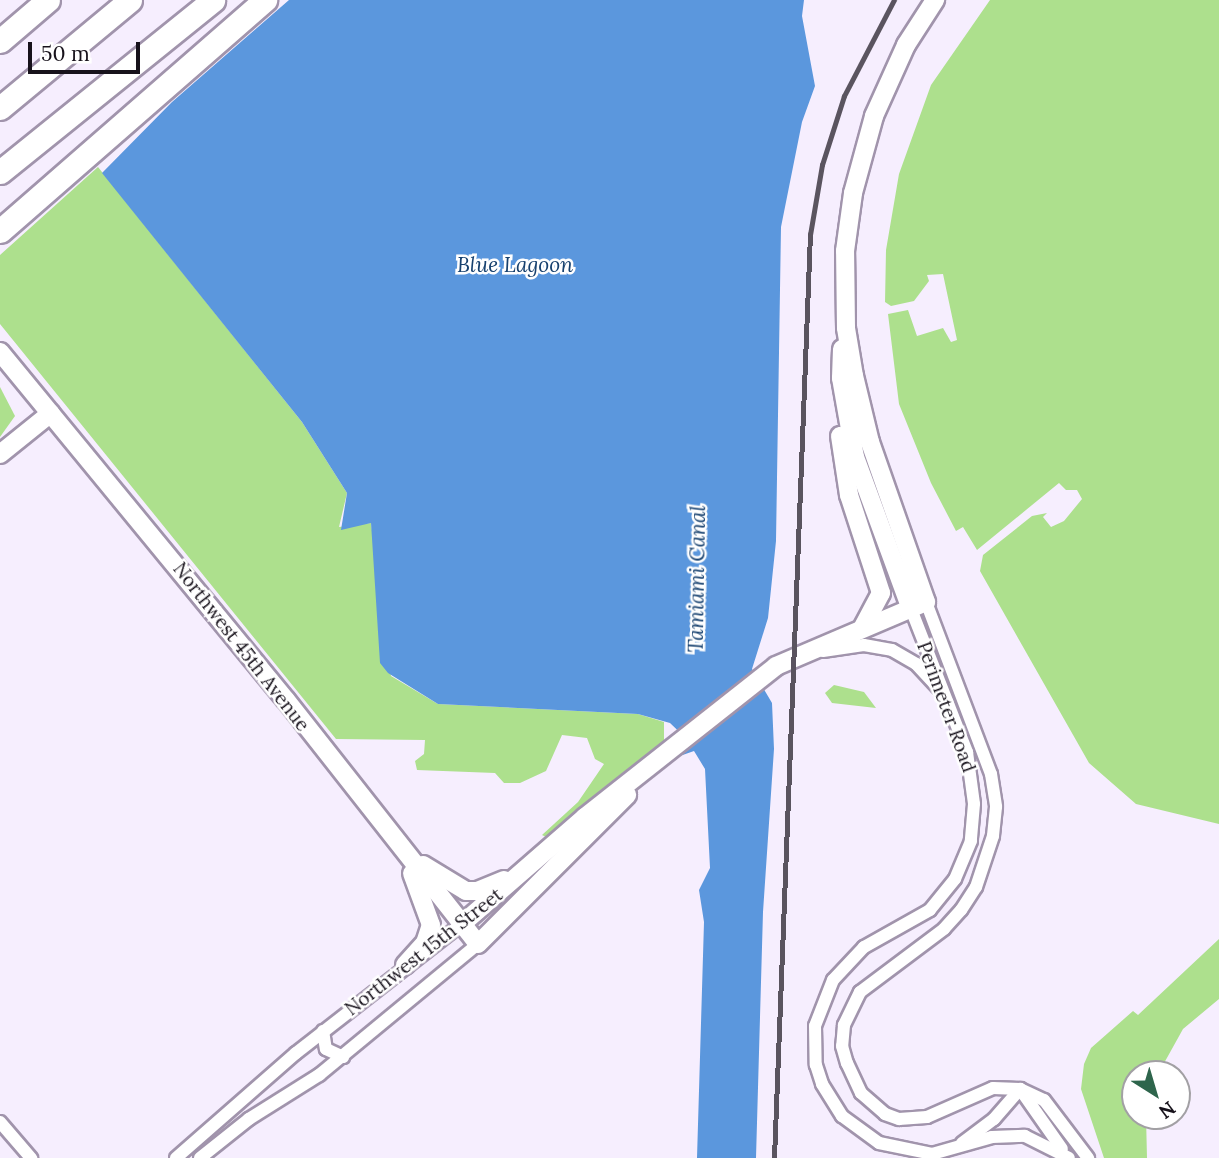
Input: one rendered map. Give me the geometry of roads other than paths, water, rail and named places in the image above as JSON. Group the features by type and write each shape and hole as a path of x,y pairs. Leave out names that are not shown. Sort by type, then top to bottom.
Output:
{"highway":[{"path":"0,41 48,0"},
{"path":"0,108 130,0"},
{"path":"0,172 214,0"},
{"path":"0,231 265,0"}],"street":[{"name":"Perimeter Road","path":"935,0 895,66 865,141 847,231 846,328 841,378 861,477 991,774 996,807 993,836 976,887 944,929 860,992 844,1025 842,1046 861,1093 885,1114 899,1119 927,1117 993,1088 1020,1089"},
{"name":"Perimeter Road","path":"846,328 870,442 944,694 967,752 973,786 974,822 964,862 930,909 864,947 845,965 822,1001 813,1043 822,1084 857,1130 895,1149 932,1154 1007,1135 1039,1140 1068,1157"},
{"name":"Northwest 45th Avenue","path":"0,352 478,944"},
{"path":"841,378 844,469 881,593 863,627"},
{"path":"0,454 51,413"},
{"name":"Northwest 15th Street","path":"176,1158 323,1031 405,965 462,924 776,666 794,655 918,606"},
{"path":"794,655 880,647 905,656 944,694"},
{"name":"Northwest 15th Street","path":"200,1158 343,1056 478,944 673,748"},
{"path":"400,848 451,886 466,891 485,889 526,869"},
{"path":"400,848 431,920 425,943 405,965"},
{"path":"323,1031 327,1049 343,1056"},
{"path":"953,1150 994,1119 1020,1089"},
{"path":"1020,1089 1033,1113 1068,1157"},
{"path":"1020,1089 1044,1100 1088,1158"},
{"path":"0,1122 31,1158"}],"water":[{"name":"Blue Lagoon","path":"289,0 804,0 802,16 815,86 802,122 781,227 776,541 768,618 752,669 772,703 774,749 763,912 756,1158 697,1158 704,922 699,890 710,868 705,769 694,751 677,757 693,745 670,723 638,714 438,704 388,673 380,663 371,523 341,530 347,493 302,422 102,173 172,102"}],"railway":[{"path":"774,1158 810,235 822,165 844,96 894,0"}],"water label":[{"name":"Tamiami Canal","path":"697,579"}]}
